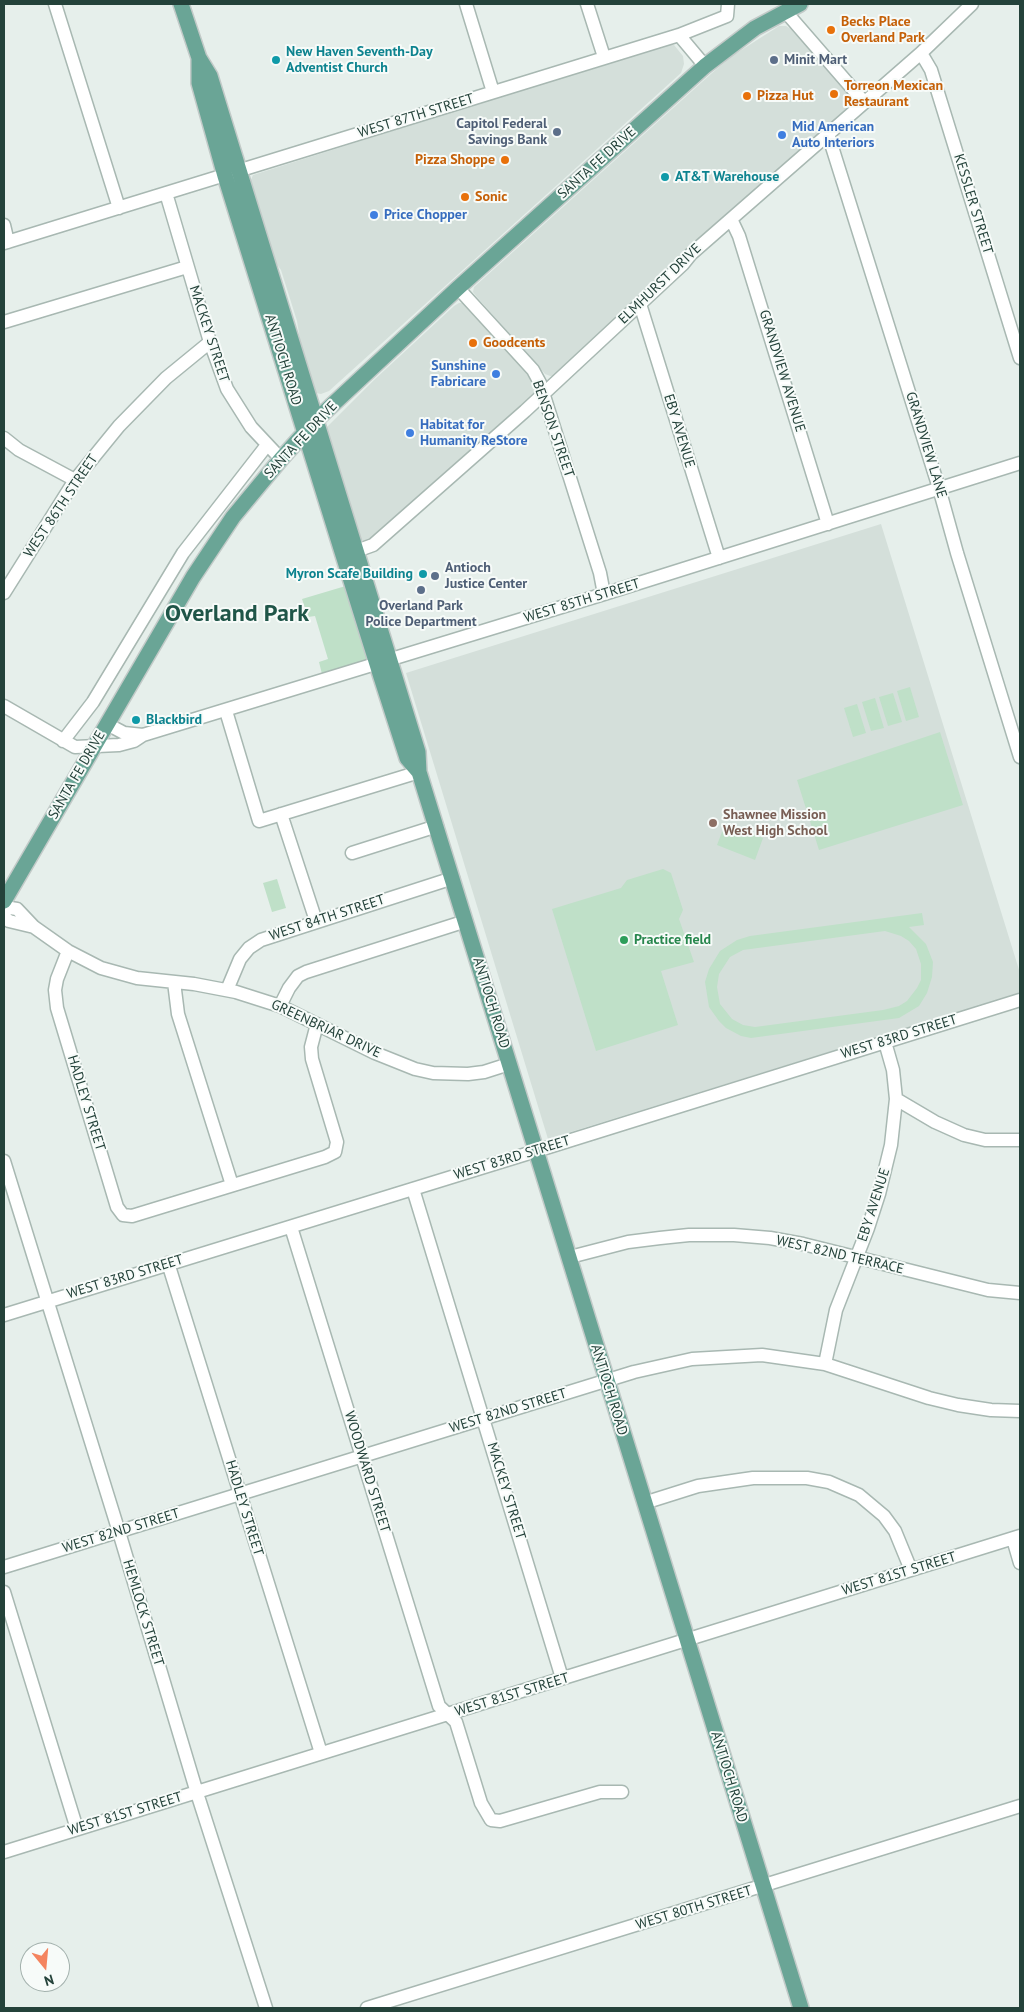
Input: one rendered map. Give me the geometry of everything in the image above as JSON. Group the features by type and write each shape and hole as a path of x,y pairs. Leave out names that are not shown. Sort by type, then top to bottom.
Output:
{"main road":[{"name":"ANTIOCH ROAD","path":"181,4 198,58 198,82 232,174 383,662 418,752 419,772 801,2008"},
{"path":"705,66 735,42 785,11 800,4"},
{"name":"SANTA FE DRIVE","path":"4,901 193,577 233,517 281,459 311,426 458,288 705,66"}],"street":[{"path":"55,4 119,208"},
{"path":"466,4 493,92"},
{"path":"587,4 604,57"},
{"name":"WEST 87TH STREET","path":"6,243 679,35 727,16 728,4"},
{"name":"ELMHURST DRIVE","path":"350,553 373,545 543,393 640,304 691,254 921,53 972,4"},
{"path":"785,11 864,102"},
{"path":"679,35 705,66"},
{"name":"KESSLER STREET","path":"921,53 931,70 1020,358"},
{"name":"GRANDVIEW LANE","path":"828,134 939,488 1020,757"},
{"name":"MACKEY STREET","path":"166,193 210,342 227,389 251,427 281,459"},
{"name":"GRANDVIEW AVENUE","path":"731,220 740,236 828,524"},
{"path":"4,225 6,243"},
{"path":"4,322 187,267"},
{"name":"BENSON STREET","path":"458,288 533,370 540,383 600,573 604,594"},
{"name":"EBY AVENUE","path":"640,304 719,558"},
{"name":"WEST 86TH STREET","path":"4,593 75,480 136,408 166,378 210,342"},
{"path":"4,438 19,450 75,480"},
{"path":"64,741 93,702 183,553 268,445"},
{"name":"WEST 85TH STREET","path":"93,748 134,741 143,735 604,594 1020,463"},
{"path":"4,706 75,747 93,748"},
{"path":"226,711 259,820 419,772"},
{"name":"WEST 85TH STREET","path":"107,724 124,733 143,735"},
{"path":"281,814 316,921"},
{"path":"352,854 437,826"},
{"name":"WEST 84TH STREET","path":"227,990 240,959 249,948 261,940 274,934 453,878"},
{"name":"GREENBRIAR DRIVE","path":"4,907 16,909 34,927 68,951 101,968 123,976 227,990 280,1006 374,1053 415,1068 433,1073 468,1074 484,1072 509,1064"},
{"name":"GREENBRIAR DRIVE","path":"4,916 9,921 34,927"},
{"path":"280,1006 289,988 298,976 306,972 466,921"},
{"name":"HADLEY STREET","path":"68,951 57,979 55,990 56,1008 118,1207 123,1215 132,1216 232,1185"},
{"path":"174,982 178,1014 232,1185 325,1157 335,1152 337,1142 312,1059 311,1047 318,1024"},
{"name":"WEST 83RD STREET","path":"4,1314 291,1227 1020,1000"},
{"name":"EBY AVENUE","path":"825,1364 836,1310 868,1228 887,1164 896,1115 896,1099 893,1070 885,1042"},
{"path":"896,1099 935,1122 964,1134 985,1140 1020,1140"},
{"name":"HEMLOCK STREET","path":"4,1166 119,1532 197,1793 266,2008"},
{"name":"MACKEY STREET","path":"413,1189 562,1678"},
{"name":"WOODWARD STREET","path":"291,1227 439,1706 456,1722 481,1803 491,1820 500,1821 600,1792 622,1792"},
{"name":"WEST 82ND TERRACE","path":"570,1257 628,1242 660,1238 725,1235 770,1238 802,1244 988,1290 1020,1293"},
{"name":"HADLEY STREET","path":"168,1263 321,1753"},
{"name":"WEST 82ND STREET","path":"4,1567 606,1380 664,1364 710,1357 762,1355 825,1364 929,1398 958,1405 991,1410 1020,1411"},
{"path":"644,1503 698,1486 753,1478 779,1477 829,1482 859,1495 884,1516 895,1530 911,1570"},
{"path":"1017,1537 1020,1563"},
{"name":"WEST 81ST STREET","path":"4,1852 1017,1537"},
{"path":"4,1592 77,1829"},
{"name":"WEST 80TH STREET","path":"367,2008 1020,1806"}],"shaded area":[{"path":"779,26 786,26 791,29 850,94 851,105 553,377 545,374 476,296 473,292 474,287 712,73 732,56"},
{"path":"667,44 674,45 683,56 684,64 681,73 329,391 321,394 316,393 302,352 297,321 281,270 273,259 250,182 253,175"},
{"path":"459,303 464,303 537,383 538,392 380,536 364,542 360,538 326,428 374,380"},
{"name":"Shawnee Mission West High School","path":"881,524 1020,973 1020,993 548,1139 406,673"}],"green space":[{"path":"349,585 368,656 365,661 322,674 319,662 328,659 315,616 308,617 302,599"},
{"path":"910,687 919,717 906,721 897,691"},
{"path":"893,693 902,722 888,726 879,697"},
{"path":"875,698 884,728 871,731 862,702"},
{"path":"857,704 866,733 853,737 844,708"},
{"path":"940,732 963,805 819,850 797,780"},
{"path":"725,824 763,838 755,860 717,845"},
{"name":"Practice field","path":"663,869 671,873 683,910 679,919 694,962 661,971 678,1025 596,1051 552,909 621,888 627,880"},
{"path":"277,879 286,908 272,912 263,883"},
{"path":"922,913 924,925 909,927 926,944 933,962 932,977 927,993 919,1006 899,1018 751,1038 741,1036 726,1028 709,1007 705,982 709,969 720,951 737,940 750,936","holes":["885,931 901,936 916,949 921,964 921,980 907,1001 899,1006 883,1010 755,1027 743,1025 732,1019 720,1004 717,987 719,974 730,957 743,950"]}],"place":[{"name":"Becks Place Overland Park","path":"831,30"},
{"name":"New Haven Seventh-Day Adventist Church","path":"276,60"},
{"name":"Minit Mart","path":"774,60"},
{"name":"Torreon Mexican Restaurant","path":"834,94"},
{"name":"Pizza Hut","path":"747,96"},
{"name":"Capitol Federal Savings Bank","path":"557,132"},
{"name":"Mid American Auto Interiors","path":"782,135"},
{"name":"Pizza Shoppe","path":"505,160"},
{"name":"AT&T Warehouse","path":"665,177"},
{"name":"Sonic","path":"465,197"},
{"name":"Price Chopper","path":"374,215"},
{"name":"Goodcents","path":"473,343"},
{"name":"Sunshine Fabricare","path":"496,374"},
{"name":"Habitat for Humanity ReStore","path":"410,433"},
{"name":"Myron Scafe Building","path":"423,574"},
{"name":"Antioch Justice Center","path":"435,576"},
{"name":"Overland Park Police Department","path":"421,590"},
{"name":"Blackbird","path":"136,720"},
{"name":"Shawnee Mission West High School","path":"713,823"},
{"name":"Practice field","path":"624,940"}],"district":[{"name":"Overland Park","path":"237,614"}]}
